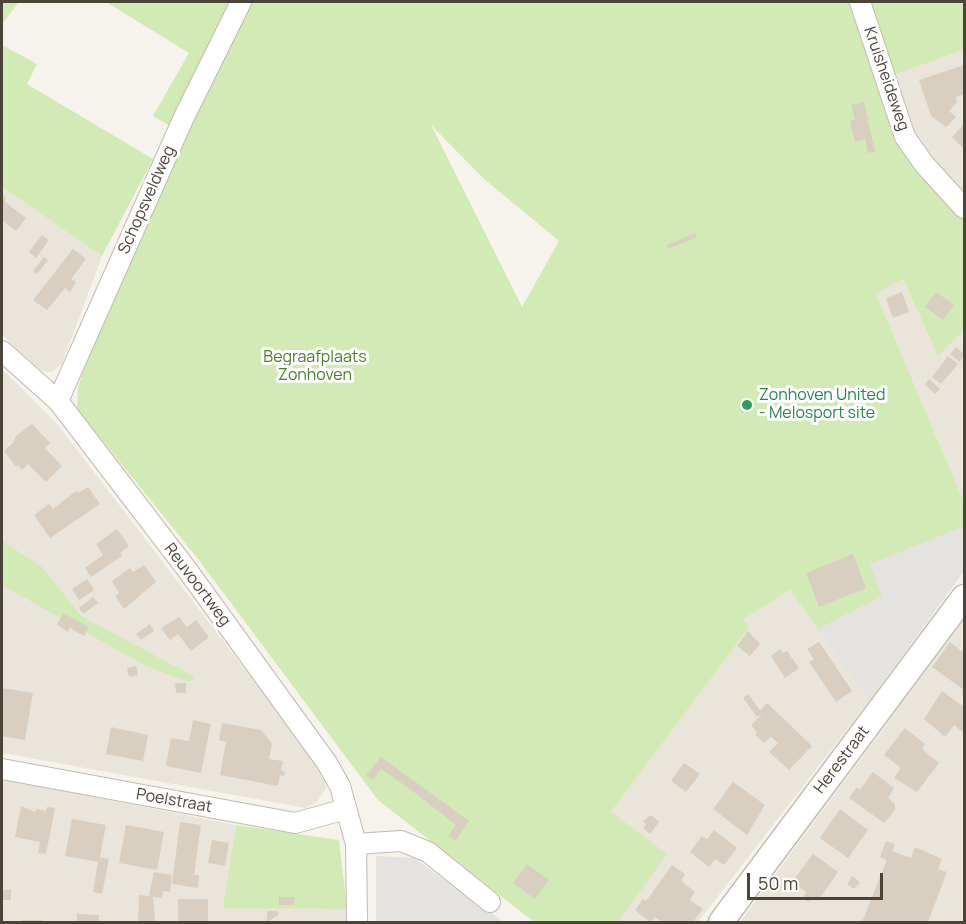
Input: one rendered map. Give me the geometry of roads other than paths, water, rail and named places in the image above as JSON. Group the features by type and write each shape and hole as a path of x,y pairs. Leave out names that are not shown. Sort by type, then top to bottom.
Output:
{"street":[{"name":"Schopsveldweg","path":"58,401 184,117 241,2"},
{"name":"Kruisheideweg","path":"860,2 905,137 924,164 964,208"},
{"name":"Reuvoortweg","path":"2,351 58,401 188,571 327,763 340,786 356,844 357,922"},
{"name":"Herestraat","path":"721,922 964,597"},
{"name":"Poelstraat","path":"2,769 294,823 346,809"},
{"path":"356,844 401,841 428,852 490,902"}],"place":[{"name":"Zonhoven United - Melosport site","path":"747,405"}],"park label":[{"name":"Begraafplaats Zonhoven","path":"315,367"}]}
